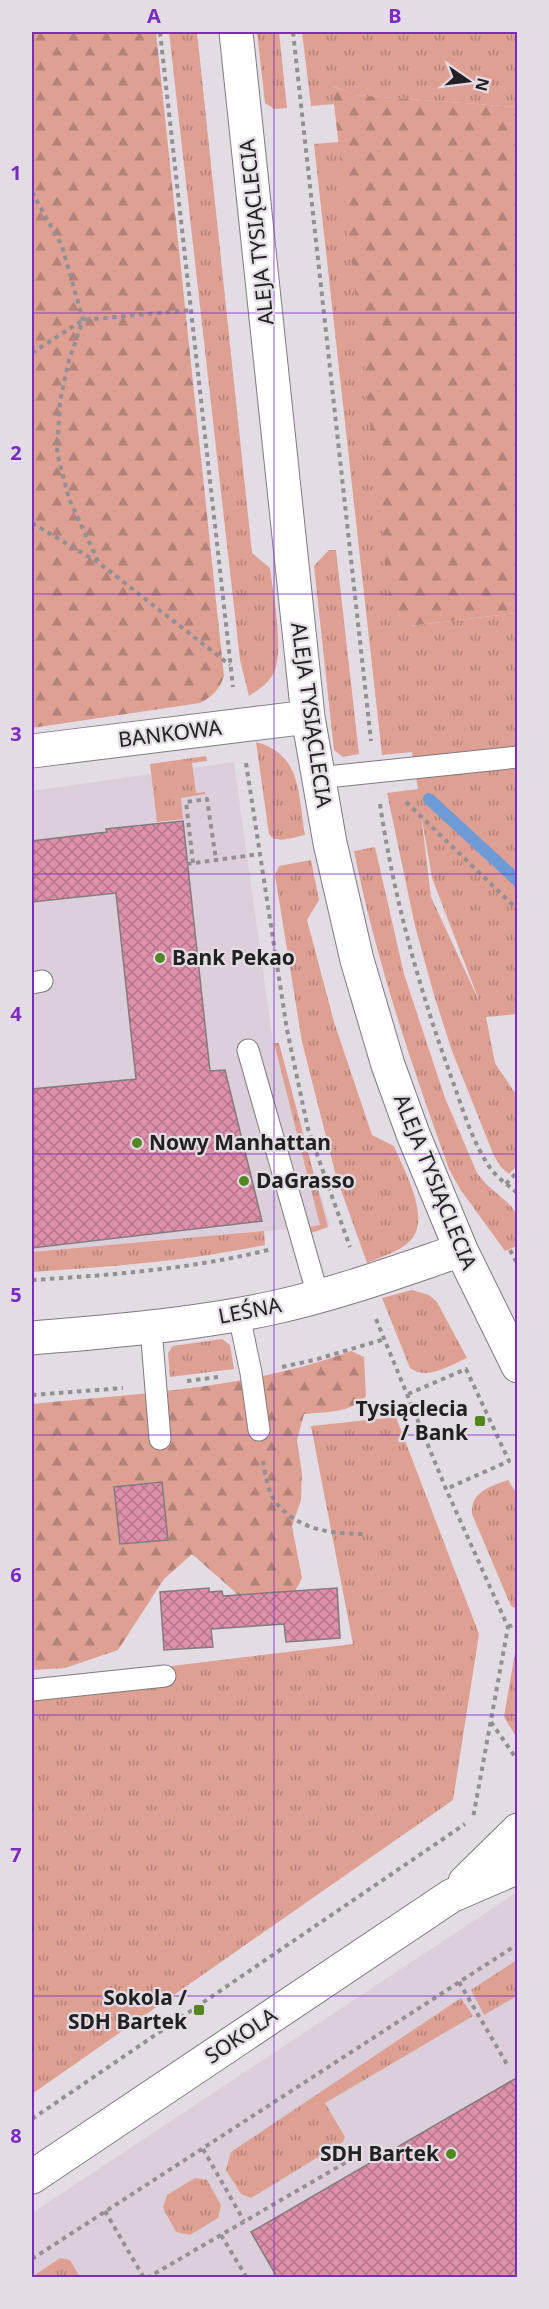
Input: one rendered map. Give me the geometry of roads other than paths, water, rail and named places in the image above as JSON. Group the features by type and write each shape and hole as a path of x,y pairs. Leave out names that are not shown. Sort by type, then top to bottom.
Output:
{"street":[{"name":"ALEJA TYSIĄCLECIA","path":"236,32 308,717 317,778 355,949 375,1023 413,1134 461,1250 518,1366"},
{"name":"BANKOWA","path":"32,751 308,717"},
{"name":"LEŚNA","path":"32,1338 151,1328 238,1315 362,1284 461,1250"},
{"name":"SOKOLA","path":"451,1896 518,1830"},
{"name":"SOKOLA","path":"32,2177 451,1896 518,1867"}],"lane":[{"path":"317,778 518,757"},
{"path":"248,1050 318,1296"},
{"path":"238,1315 252,1373 259,1430"},
{"path":"151,1328 160,1439"},
{"path":"32,1690 165,1676"}],"waterway":[{"path":"429,799 518,881"}],"place":[{"name":"Bank Pekao","path":"160,958"},
{"name":"Nowy Manhattan","path":"137,1143"},
{"name":"DaGrasso","path":"244,1181"},
{"name":"Tysiąclecia / Bank","path":"480,1421"},
{"name":"Sokola / SDH Bartek","path":"199,2010"},
{"name":"SDH Bartek","path":"451,2154"}]}
